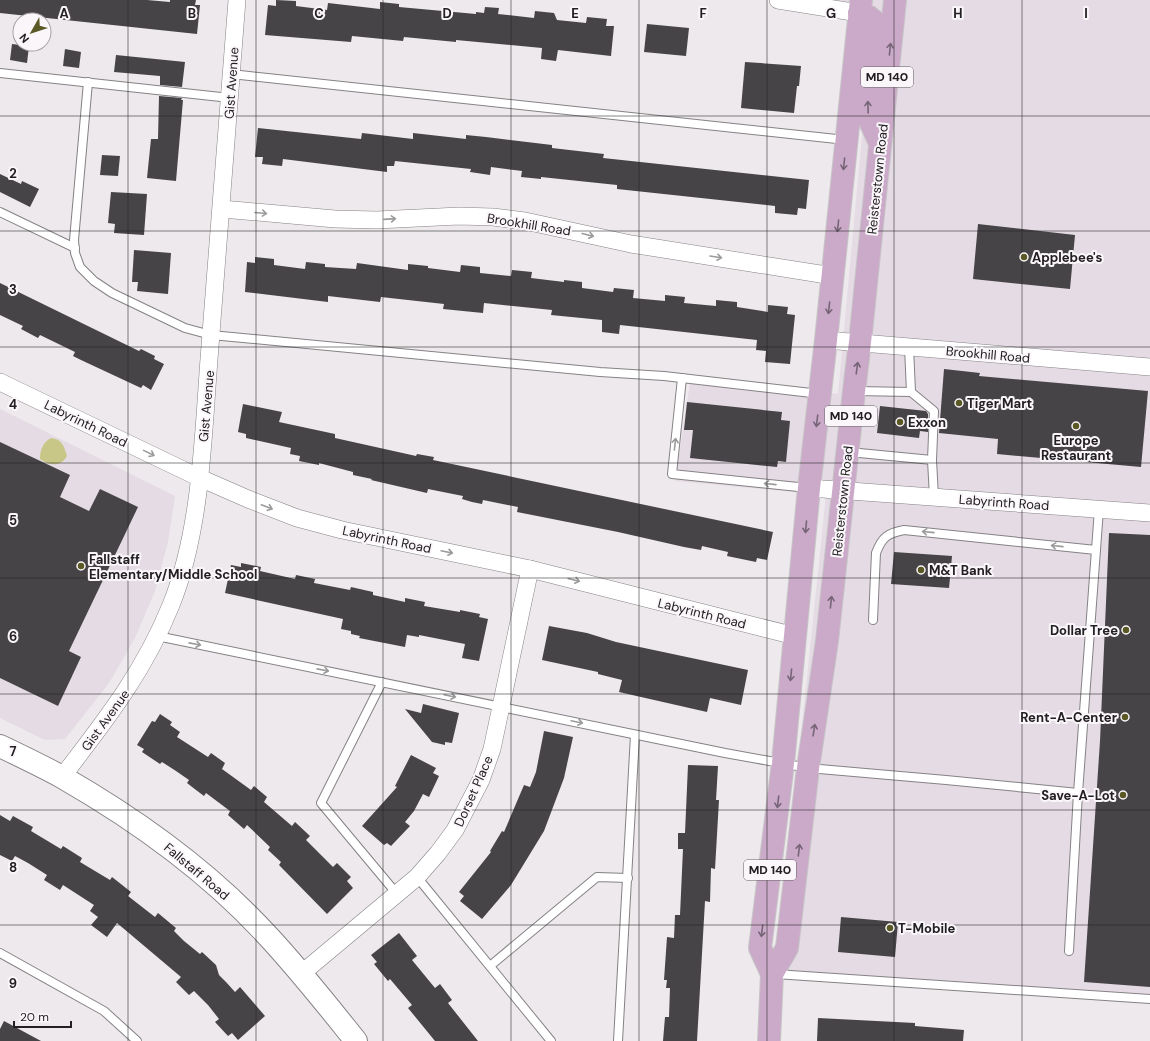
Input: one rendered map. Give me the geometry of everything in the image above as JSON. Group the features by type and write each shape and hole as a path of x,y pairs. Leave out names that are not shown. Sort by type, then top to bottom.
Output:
{"main road":[{"name":"Reisterstown Road","path":"772,974 787,948 808,768 827,641 860,342 895,0"},
{"name":"Reisterstown Road","path":"769,1041 772,974 760,948 783,764 809,488 833,276 860,6"},
{"path":"860,6 875,22 867,110 868,117 880,144"}],"street":[{"name":"Gist Avenue","path":"62,777 120,700 140,669 172,604 182,572 190,537 200,478 237,0"},
{"path":"778,0 860,6"},
{"name":"Brookhill Road","path":"222,209 335,219 377,220 459,216 494,217 538,223 631,244 833,276"},
{"name":"Brookhill Road","path":"826,340 1150,367"},
{"name":"Labyrinth Road","path":"0,382 200,478 297,518 342,530 530,569 795,636"},
{"name":"Labyrinth Road","path":"809,488 1150,513"},
{"name":"Dorset Place","path":"302,974 417,877 438,853 455,830 468,807 481,780 492,749 530,569"},
{"name":"Fallstaff Road","path":"0,746 62,777 137,824 202,873 266,933 302,974 356,1041"}],"lane":[{"path":"0,73 230,98"},
{"path":"232,74 847,140"},
{"path":"88,82 74,240 75,253 80,267 94,281 112,293 185,328 211,335 592,371 682,378 820,394"},
{"path":"0,212 75,248"},
{"path":"909,347 911,392"},
{"path":"682,378 672,474 809,488"},
{"path":"854,391 911,392 934,411 932,460 934,497"},
{"path":"847,452 932,460"},
{"path":"1069,951 1078,793 1099,509"},
{"path":"873,620 876,553 885,536 894,532 904,530 1096,550"},
{"path":"157,636 783,764 808,768 1078,793"},
{"path":"382,682 321,803 397,894"},
{"path":"618,1041 635,734"},
{"path":"417,877 551,1041"},
{"path":"490,966 597,877 628,878"},
{"path":"0,953 104,1011 137,1041"},
{"path":"772,974 1150,999"}],"shaded area":[{"path":"810,0 1150,0 1150,998 776,975 826,495 675,481 690,383 820,391 838,394 874,7"},
{"name":"Fallstaff Elementary/Middle School","path":"0,409 175,496 168,542 155,591 135,638 109,683 65,739 45,740 0,718"},
{"path":"51,438 60,441 67,456 58,464 47,463 40,459 42,447"}],"building":[{"path":"0,0 147,0 170,2 170,0 196,0 195,5 200,5 197,34 52,19 52,12 12,12 12,14 0,13"},
{"path":"276,0 296,1 296,6 327,10 328,3 380,9 380,2 399,4 399,7 476,14 476,12 484,13 485,7 499,8 498,14 534,18 535,11 554,13 557,20 586,23 587,17 607,19 606,26 614,26 611,56 558,50 556,61 541,59 542,48 456,40 456,42 404,37 403,41 352,36 351,42 265,35 268,5 276,6"},
{"path":"647,24 689,28 686,56 644,52"},
{"path":"12,44 12,52 28,52 27,63 10,60"},
{"path":"65,49 81,52 79,68 63,66"},
{"path":"116,55 185,62 182,87 160,85 160,76 114,72"},
{"path":"745,62 801,66 794,113 741,108"},
{"path":"159,96 182,98 181,100 183,100 176,181 147,178 151,139 158,139"},
{"path":"258,128 361,139 362,133 413,139 413,133 466,139 466,135 552,145 552,148 604,154 603,158 809,180 806,209 798,208 797,215 775,213 775,206 617,189 617,185 541,177 541,179 521,177 522,171 491,167 490,175 470,172 471,169 395,161 394,166 387,166 387,172 283,159 282,166 262,164 263,157 255,157"},
{"path":"102,155 120,156 118,176 100,175"},
{"path":"0,174 21,184 22,181 39,189 30,207 0,192"},
{"path":"111,192 147,194 144,235 114,233 115,224 108,223"},
{"name":"Applebee's","path":"978,224 1075,235 1070,289 973,279"},
{"path":"134,250 171,253 168,294 137,291 138,282 132,282"},
{"path":"255,257 274,259 274,265 305,269 306,262 325,264 325,267 356,269 357,263 408,270 408,264 460,272 461,265 480,267 480,273 511,276 512,270 532,272 531,278 564,282 564,280 582,282 582,288 613,292 614,288 634,290 633,298 665,301 665,295 685,297 684,303 716,306 716,300 737,302 737,307 768,312 768,305 788,307 787,314 795,315 790,364 765,362 766,351 756,350 757,340 620,325 619,334 602,332 602,320 551,315 552,310 484,303 483,313 443,309 444,304 381,297 380,302 328,296 328,302 245,292 247,262 255,263"},
{"path":"0,283 139,351 141,349 155,356 154,359 164,364 151,390 143,385 141,388 81,360 73,356 75,352 40,335 38,338 21,329 23,326 0,315"},
{"path":"944,369 980,373 979,376 1148,391 1141,467 997,454 998,439 939,433"},
{"path":"687,402 782,412 781,420 790,421 786,462 778,461 777,467 690,458 693,430 684,430"},
{"path":"243,404 282,412 279,422 335,434 335,438 416,456 417,454 434,457 433,460 773,532 767,560 757,558 756,562 727,556 728,552 702,546 701,550 684,547 517,512 518,507 483,500 482,504 472,502 462,499 463,496 428,489 427,493 353,475 353,472 319,463 319,465 299,461 300,456 290,454 291,448 246,438 246,434 238,432"},
{"name":"Exxon","path":"880,406 926,411 928,414 928,432 920,431 919,438 877,433"},
{"path":"0,442 70,475 60,497 89,511 100,489 138,507 69,651 81,657 58,706 0,678"},
{"path":"1109,533 1150,535 1150,987 1084,982 1100,741"},
{"name":"M&T Bank","path":"894,552 952,556 949,588 891,584"},
{"path":"241,563 261,567 260,571 295,579 296,575 315,579 314,583 350,590 351,587 373,592 373,595 405,602 405,598 425,602 424,606 480,614 479,617 488,619 479,661 462,658 465,644 419,635 419,637 407,635 405,647 359,638 360,636 351,634 351,631 341,629 343,619 225,593 231,565 241,567"},
{"path":"549,626 587,633 616,642 748,670 741,705 710,698 707,712 619,692 622,680 598,674 598,672 542,660"},
{"path":"423,704 459,713 452,743 445,742 445,745 432,742 405,709 421,713"},
{"path":"160,714 172,722 170,725 180,732 177,737 208,757 211,753 225,763 222,769 251,790 254,786 267,797 264,802 292,826 295,822 310,836 306,840 333,867 337,863 351,877 347,881 353,888 327,914 279,865 281,862 268,850 270,847 247,825 244,829 228,815 230,811 206,793 204,796 196,790 187,783 189,780 162,762 160,764 142,752 144,749 137,745 152,721 155,722"},
{"path":"544,731 573,737 564,778 544,831 511,885 482,919 460,901 464,896 459,892 491,852 490,851 502,831 504,832 524,785 530,787 536,772"},
{"path":"411,755 436,768 433,773 439,776 429,797 423,794 414,811 405,822 410,826 391,846 387,843 384,845 362,826 397,787 395,786"},
{"path":"688,765 718,766 716,800 719,800 715,869 711,868 710,902 705,901 697,1041 663,1041 665,1017 669,1017 670,988 666,988 667,980 664,980 667,937 674,938 675,915 680,915 683,849 678,849 678,833 685,833"},
{"path":"0,815 10,821 13,816 33,827 31,831 61,849 63,846 82,858 80,862 110,880 112,877 131,892 128,896 155,917 158,913 176,928 174,931 184,941 200,954 202,952 216,965 219,975 235,992 240,987 265,1016 238,1040 232,1033 228,1036 215,1022 219,1019 208,1005 194,991 189,995 176,982 181,977 117,923 107,937 91,925 98,917 90,911 94,905 63,885 60,890 44,880 47,875 15,856 12,861 0,855"},
{"path":"841,917 898,922 895,957 838,952"},
{"path":"399,933 417,956 412,960 435,988 440,984 452,1000 448,1003 478,1041 435,1041 408,1008 412,1005 390,979 388,981 374,964 377,962 371,955"},
{"path":"818,1018 915,1023 915,1026 964,1030 963,1041 817,1041"},
{"path":"4,1021 41,1041 0,1041 0,1029"}],"place":[{"name":"Applebee's","path":"1024,257"},
{"name":"Tiger Mart","path":"959,403"},
{"name":"Exxon","path":"900,422"},
{"name":"Europe Restaurant","path":"1076,426"},
{"name":"Fallstaff Elementary/Middle School","path":"81,566"},
{"name":"M&T Bank","path":"921,570"},
{"name":"Dollar Tree","path":"1126,630"},
{"name":"Rent-A-Center","path":"1125,717"},
{"name":"Save-A-Lot","path":"1123,795"},
{"name":"T-Mobile","path":"890,928"}]}
